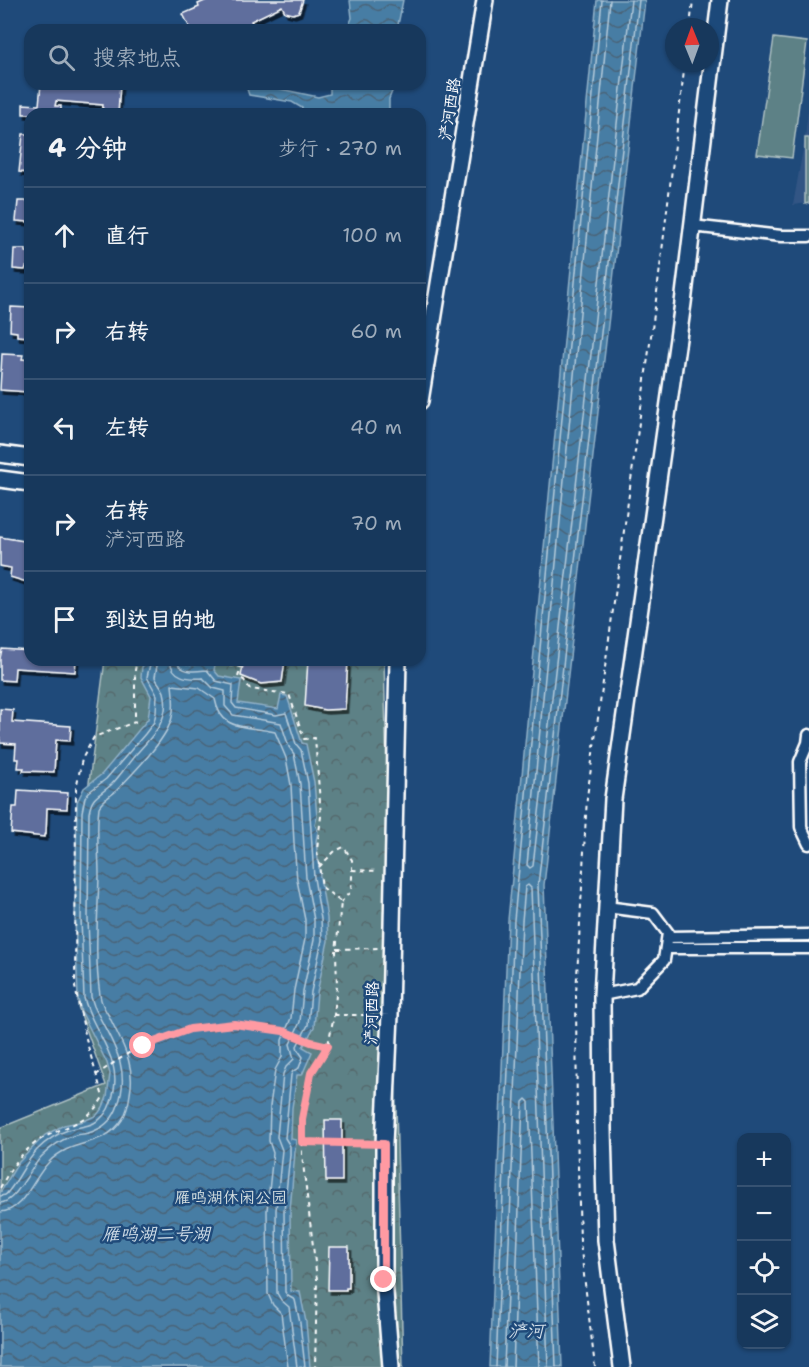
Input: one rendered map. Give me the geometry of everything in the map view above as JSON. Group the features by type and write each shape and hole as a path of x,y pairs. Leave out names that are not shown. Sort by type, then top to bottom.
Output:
{"street":[{"name":"浐河西路","path":"426,364 485,0"},
{"path":"622,1367 606,1240 602,995 613,799 692,226 720,0"},
{"path":"692,226 781,236 809,236"},
{"path":"0,454 24,457"},
{"path":"0,479 24,482"},
{"name":"浐河西路","path":"391,1367 384,1280 384,1144 390,1015 398,666"},
{"path":"809,735 800,762 801,827 809,844"},
{"path":"602,995 638,988 664,960 668,937 668,933 653,913 606,907"},
{"path":"668,937 809,935"},
{"path":"666,948 809,948"}],"path":[{"path":"691,18 693,0"},
{"path":"0,1188 13,1163 39,1141 68,1128 97,1108 103,1097 87,1043 75,987 76,789 82,759 94,737 135,722 136,666"},
{"path":"233,666 241,667 238,677 244,680 250,689 289,694 304,739 315,738 321,816 317,850 322,887 341,902"},
{"path":"315,1367 317,1279 302,1142 302,1119 311,1073 328,1046 334,1015 341,902 351,891 352,860 344,847 335,851 319,867"},
{"path":"352,870 393,871"},
{"path":"337,949 391,948"},
{"path":"334,1015 390,1015"},
{"path":"96,1075 143,1046 201,1027 234,1024 283,1031 328,1046"},
{"path":"302,1142 384,1144"}],"shaded area":[{"path":"809,102 809,203 793,205 805,138"}],"green space":[{"path":"774,38 807,42 792,158 757,154"},
{"path":"805,138 809,138 809,203 805,204"},
{"name":"雁鸣湖二号湖","path":"104,666 384,666 403,1367 0,1367 0,1128 106,1085 78,1006 87,798"}],"water":[{"path":"350,0 403,0 398,24 350,24 352,18"},
{"name":"浐河","path":"597,0 645,0 544,885 562,1367 490,1367 508,920"},
{"path":"247,90 285,90 318,97 330,94 330,90 393,90 389,108 302,108 292,102 249,95"},
{"name":"雁鸣湖二号湖","path":"215,666 214,670 219,676 241,680 238,703 278,709 281,695 287,696 302,743 306,744 314,782 317,817 315,825 318,831 316,841 328,941 317,993 314,1027 303,1047 312,1052 302,1075 297,1075 292,1108 291,1139 296,1140 290,1211 291,1291 300,1292 306,1322 310,1367 0,1367 0,1193 18,1163 45,1135 64,1125 84,1121 97,1115 107,1097 110,1074 107,1063 81,1011 78,999 75,919 77,802 84,788 102,774 148,719 151,696 141,677 142,667"}],"building":[{"path":"207,0 303,0 299,12 293,14 285,12 282,6 251,21 253,24 188,24 183,14 199,7 198,4"},
{"path":"40,90 120,90 118,108 56,101 55,106 61,106 61,108 24,108 23,114 23,104 39,105"},
{"path":"23,134 24,134 24,172 19,172"},
{"path":"18,201 24,201 24,222 16,221"},
{"path":"14,249 24,249 24,270 13,269"},
{"path":"11,307 24,308 24,337 17,336 17,332 10,331"},
{"path":"2,354 23,355 24,392 0,390"},
{"path":"0,537 24,541 24,581 10,577 11,568 0,566"},
{"path":"2,649 24,651 24,666 76,666 75,672 15,668 14,681 0,680"},
{"path":"243,666 284,666 282,682 261,684 241,676"},
{"path":"308,666 348,666 345,709 325,710 305,706"},
{"path":"0,709 13,710 12,722 71,726 70,741 56,740 54,772 23,771 24,768 18,768 19,759 15,759 16,744 0,743"},
{"path":"18,790 68,793 67,809 47,808 44,837 11,833 13,807 17,807"},
{"path":"325,1120 342,1120 342,1181 326,1181"},
{"path":"329,1247 349,1247 349,1288 346,1290 328,1290"}],"route":[{"path":"143,1046 190,1029 234,1024 283,1031 328,1046 311,1073 302,1119 302,1142 384,1144 384,1280"}],"park label":[{"name":"雁鸣湖休闲公园","path":"231,1197"}]}
